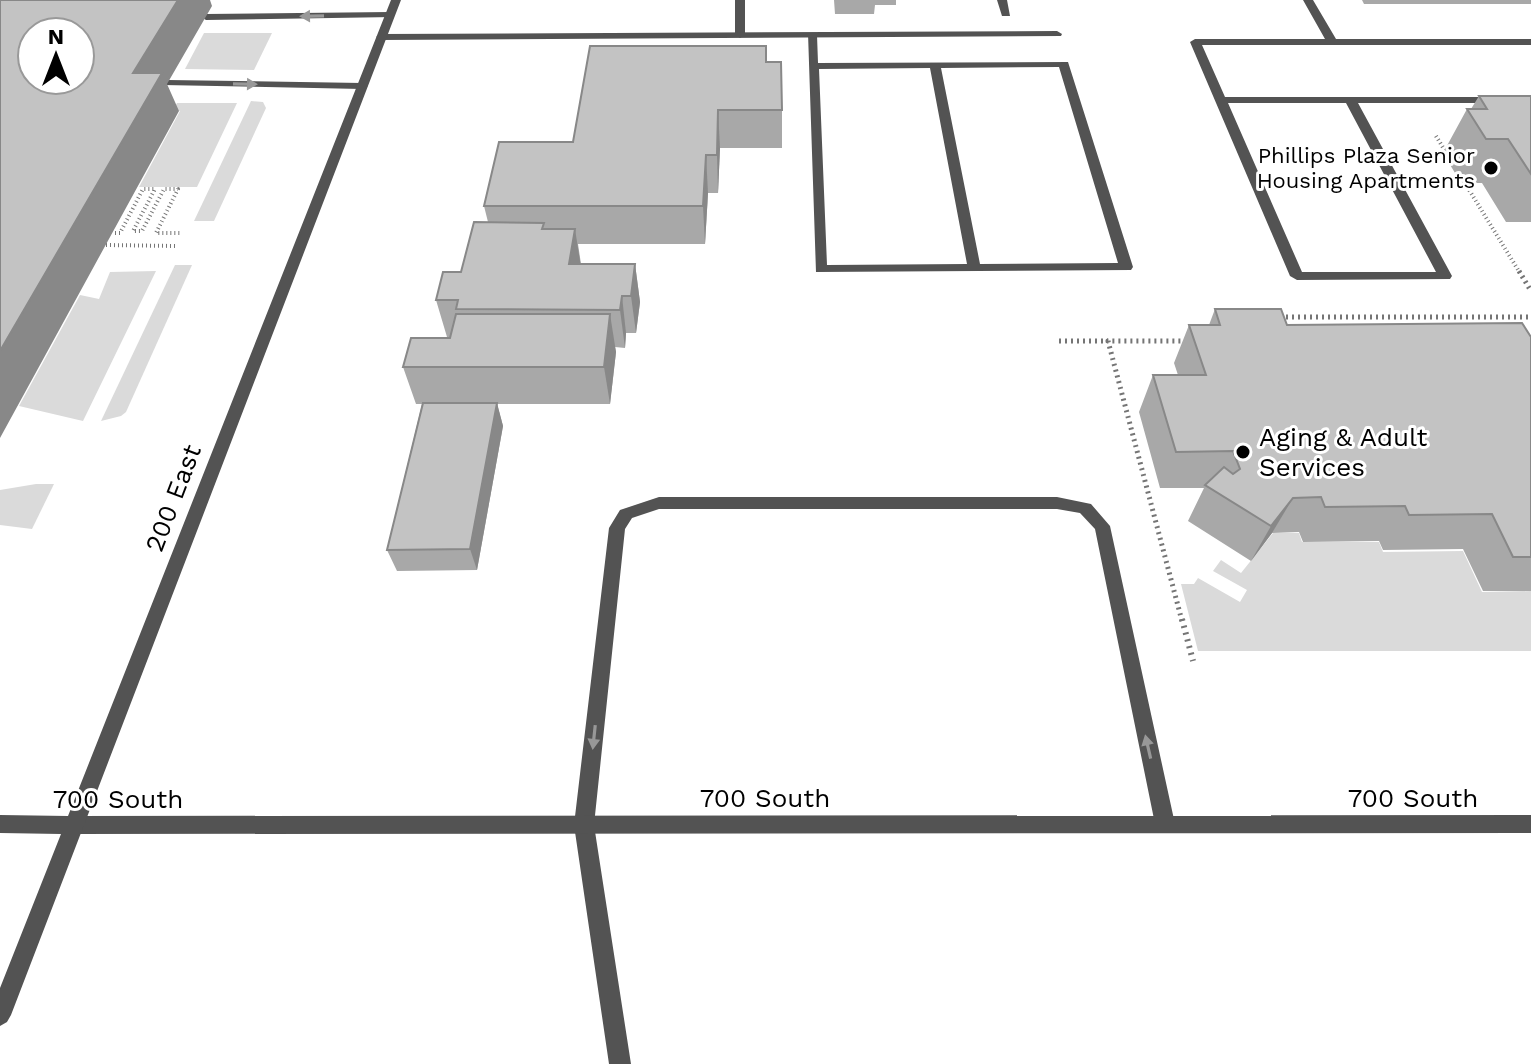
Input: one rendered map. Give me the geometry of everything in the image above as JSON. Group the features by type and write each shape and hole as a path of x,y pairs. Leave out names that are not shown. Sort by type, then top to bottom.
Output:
{"street":[{"name":"200 East","path":"0,1015 396,0"},
{"path":"740,0 740,35"},
{"path":"1002,0 1006,14"},
{"path":"1308,0 1332,42"},
{"path":"206,17 390,15"},
{"path":"381,37 1057,34"},
{"path":"812,35 813,66 821,269 1126,267 1064,64 813,66"},
{"path":"1350,100 1445,276 1297,276 1195,42 1531,42"},
{"path":"935,65 974,268"},
{"path":"167,83 362,86"},
{"path":"1221,100 1531,100"},
{"path":"620,1064 584,825 617,528 626,514 659,503 1057,503 1085,508 1102,526 1165,824"},
{"name":"700 South","path":"0,824 1531,824"}],"path":[{"path":"1431,128 1448,155"},
{"path":"1456,169 1531,291"},
{"path":"115,233 120,233 143,189 155,189 133,231 142,231 164,189 178,189 156,233 181,233"},
{"path":"106,245 175,246"},
{"path":"1266,317 1531,317"},
{"path":"1059,341 1194,341"},
{"path":"1108,341 1193,661"}],"shaded area":[{"path":"204,33 272,33 254,70 185,69"},
{"path":"251,101 263,102 266,108 214,221 194,221"},
{"path":"177,103 237,103 197,187 139,187 180,111 173,110"},
{"path":"175,265 192,265 126,412 101,421"},
{"path":"156,271 83,421 19,406 80,295 99,299 110,272"},
{"path":"54,484 32,529 0,525 0,490"},
{"path":"1273,533 1299,533 1302,542 1379,542 1383,552 1463,551 1482,592 1531,591 1531,651 1198,651 1181,584 1194,584 1198,578 1240,602 1247,590 1213,571 1221,560 1241,573"}],"building":[{"path":"0,0 178,0 133,73 162,73 0,351"},
{"path":"590,46 766,46 766,62 781,62 782,110 718,110 717,155 706,155 703,206 484,206 499,142 573,142"},
{"path":"1479,96 1531,96 1531,174 1508,139 1486,139 1467,109 1487,109"},
{"path":"474,222 544,223 542,229 575,229 569,264 635,264 631,296 622,296 620,310 456,309 458,300 436,300 443,272 461,272"},
{"path":"1215,309 1281,309 1287,325 1522,323 1531,337 1531,557 1513,557 1492,514 1409,515 1405,506 1325,507 1321,497 1293,498 1271,526 1205,485 1224,467 1233,474 1240,469 1233,451 1176,452 1153,375 1206,375 1189,325 1220,325"},
{"path":"456,314 610,314 604,367 403,367 411,338 450,338"},
{"path":"423,403 497,403 470,549 387,550"}],"place":[{"name":"Phillips Plaza Senior Housing Apartments","path":"1491,168"},
{"name":"Aging & Adult Services","path":"1243,452"}]}
